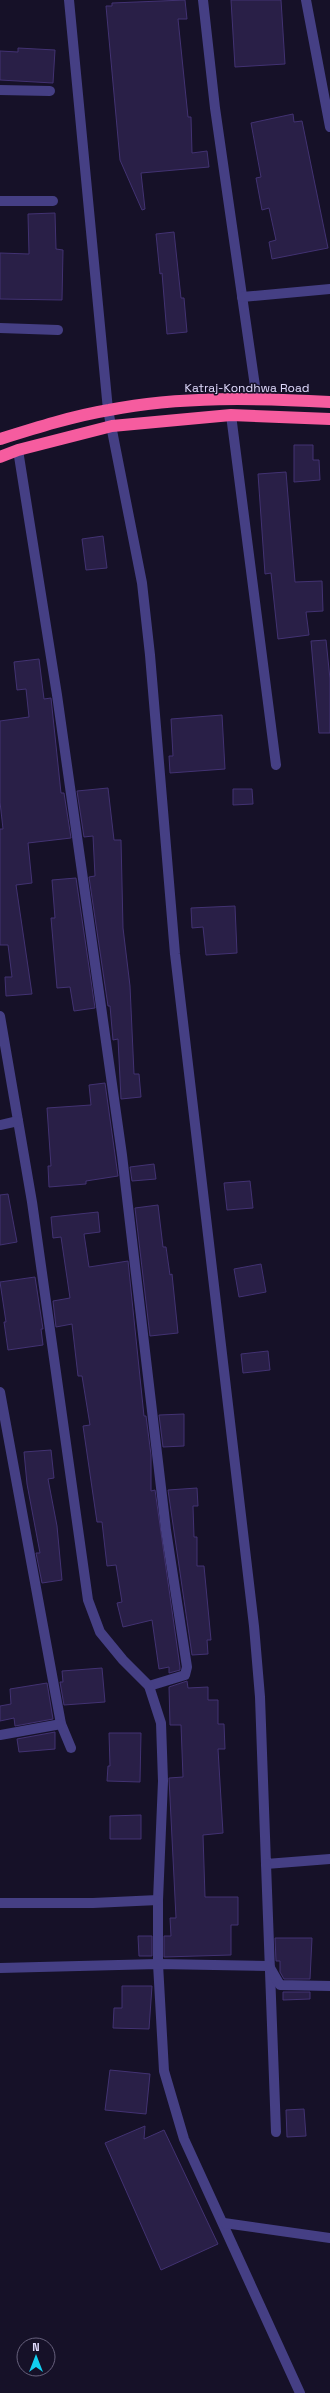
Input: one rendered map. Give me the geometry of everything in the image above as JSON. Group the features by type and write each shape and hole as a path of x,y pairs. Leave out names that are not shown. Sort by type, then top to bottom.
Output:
{"highway":[{"name":"Katraj-Kondhwa Road","path":"0,439 108,410 195,400 330,402"},
{"path":"0,457 18,450 112,426 231,415 330,419"}],"street":[{"path":"69,0 108,410 142,583 150,655 175,954 254,1634 260,1697 276,2132"},
{"path":"203,0 215,108 257,400"},
{"path":"306,0 326,91 330,127"},
{"path":"0,90 50,92"},
{"path":"0,201 53,201"},
{"path":"242,297 330,290"},
{"path":"0,328 58,330"},
{"path":"231,415 276,765"},
{"path":"18,450 57,695 122,1155 166,1530 187,1667 185,1675 149,1686"},
{"path":"0,1016 32,1202 88,1600 100,1632 123,1660 149,1686 161,1723 163,1782 158,1900 158,1964 164,2071 184,2140 224,2224 300,2393"},
{"path":"0,1125 18,1121"},
{"path":"0,1392 61,1724 71,1748"},
{"path":"0,1735 61,1724"},
{"path":"266,1864 330,1859"},
{"path":"0,1903 93,1903 158,1900"},
{"path":"0,1968 158,1964 269,1966"},
{"path":"269,1966 280,1985 330,1986"},
{"path":"224,2224 330,2238"}],"building":[{"path":"185,0 187,19 178,19 188,117 191,117 192,153 207,151 209,167 141,173 145,209 142,210 120,160 106,6 112,6 112,3"},
{"path":"231,0 281,0 285,64 235,67"},
{"path":"18,48 55,50 53,83 0,80 0,51 18,52"},
{"path":"293,114 294,122 302,121 328,248 272,259 269,242 276,240 269,208 262,210 256,178 261,177 251,123"},
{"path":"55,213 56,249 63,250 62,300 0,299 0,253 29,254 28,214"},
{"path":"174,232 181,298 184,298 187,332 167,334 162,273 160,274 156,234"},
{"path":"294,445 313,445 313,460 319,460 320,480 294,482"},
{"path":"286,472 295,582 322,581 323,611 306,612 309,635 278,639 271,573 265,574 258,474"},
{"path":"103,536 107,568 86,570 82,539"},
{"path":"326,640 330,679 330,733 319,733 311,641"},
{"path":"39,659 44,699 51,698 61,793 64,793 71,838 28,843 32,883 16,885 32,994 6,996 5,977 12,977 8,945 0,945 0,829 3,829 0,802 0,721 29,717 26,689 17,690 14,662"},
{"path":"222,715 225,769 170,773 169,756 173,756 171,719"},
{"path":"108,788 114,840 121,840 123,928 130,986 134,1074 139,1074 141,1097 121,1099 118,1039 113,1040 110,1006 108,1006 89,877 95,876 93,836 84,837 77,791"},
{"path":"233,789 252,789 253,804 233,805"},
{"path":"76,878 95,1008 74,1011 70,987 57,988 51,918 55,918 52,880"},
{"path":"235,906 237,953 206,955 203,927 192,928 191,908"},
{"path":"105,1083 118,1176 86,1181 86,1184 49,1187 48,1166 51,1166 47,1108 91,1105 89,1085"},
{"path":"154,1164 156,1179 132,1181 130,1167"},
{"path":"250,1181 253,1208 227,1210 224,1183"},
{"path":"8,1194 17,1242 0,1245 0,1195"},
{"path":"158,1205 163,1247 166,1247 170,1275 172,1274 178,1333 150,1336 135,1208"},
{"path":"98,1212 100,1232 84,1234 89,1267 128,1261 144,1416 146,1416 151,1455 151,1491 155,1490 180,1667 180,1670 169,1673 169,1667 159,1669 152,1620 123,1627 117,1603 122,1602 116,1565 107,1566 102,1522 97,1522 83,1426 90,1425 82,1376 78,1376 72,1324 56,1327 53,1301 70,1298 61,1237 53,1238 51,1217"},
{"path":"261,1264 266,1292 239,1297 234,1269"},
{"path":"35,1277 43,1329 41,1329 43,1345 8,1350 4,1322 6,1322 0,1282"},
{"path":"268,1351 270,1370 243,1373 241,1354"},
{"path":"184,1414 184,1446 163,1447 159,1415"},
{"path":"51,1450 54,1478 48,1479 57,1526 62,1580 42,1583 36,1553 40,1553 27,1484 24,1452"},
{"path":"197,1488 198,1506 193,1506 194,1537 197,1537 197,1566 204,1566 211,1640 207,1640 208,1654 192,1655 168,1490"},
{"path":"102,1668 105,1702 64,1705 60,1682 63,1682 62,1671"},
{"path":"187,1681 188,1688 208,1687 208,1700 218,1700 218,1724 224,1724 225,1749 218,1749 223,1833 203,1835 205,1897 238,1897 238,1925 231,1925 231,1955 164,1957 164,1936 171,1936 170,1918 176,1918 169,1778 183,1777 181,1725 170,1725 169,1687"},
{"path":"47,1683 53,1719 15,1726 14,1718 0,1721 0,1706 11,1704 10,1689"},
{"path":"55,1732 55,1749 19,1752 17,1739"},
{"path":"109,1733 141,1733 140,1782 107,1781 108,1766 110,1766"},
{"path":"141,1815 141,1839 110,1839 110,1816"},
{"path":"138,1936 152,1936 152,1956 139,1956"},
{"path":"275,1938 312,1938 310,1979 284,1979 280,1972 280,1961 276,1961"},
{"path":"122,1986 152,1986 149,2029 113,2028 114,2008 122,2008"},
{"path":"283,1992 310,1992 310,1999 283,2000"},
{"path":"110,2070 150,2074 146,2114 105,2110"},
{"path":"304,2109 306,2136 287,2137 286,2110"},
{"path":"145,2126 144,2139 164,2130 218,2244 161,2270 105,2143"}]}
